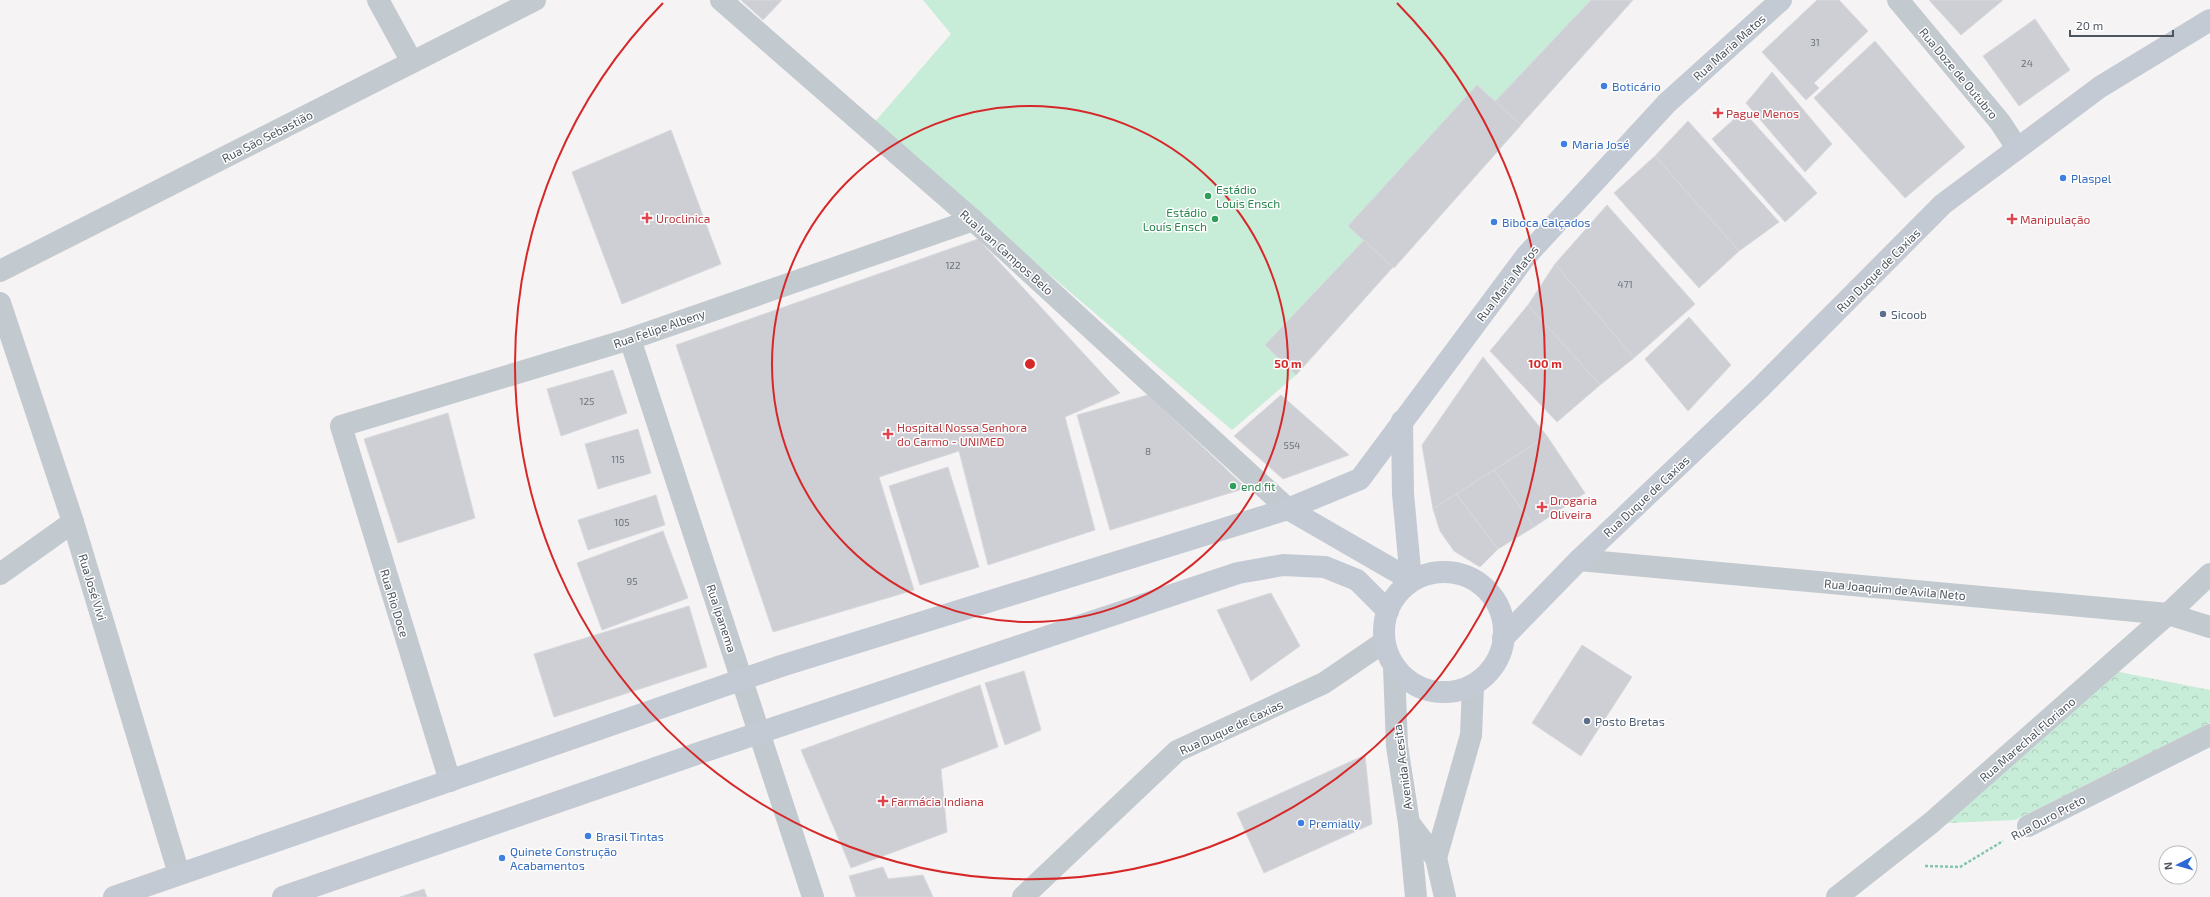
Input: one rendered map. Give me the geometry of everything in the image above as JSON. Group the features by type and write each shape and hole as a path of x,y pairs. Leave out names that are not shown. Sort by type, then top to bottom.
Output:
{"main road":[{"name":"Rua Maria Matos","path":"114,897 789,664 1288,509 1360,479 1526,256 1667,104 1781,0"},
{"name":"Rua Duque de Caxias","path":"1503,638 1579,560 1760,388 1943,204 2100,87 2210,20"},
{"path":"1402,421 1403,494 1411,580"},
{"path":"1288,509 1411,580"},
{"path":"283,897 1238,573 1283,565 1325,567 1357,580 1388,611"},
{"path":"1448,571 1468,576 1484,586 1497,600 1503,619 1503,638 1492,671 1473,686 1452,693 1432,693 1414,686 1403,678 1394,667 1384,642 1388,611 1398,591 1411,580 1430,573 1448,571"}],"street":[{"path":"378,0 412,62"},
{"name":"Rua São Sebastião","path":"0,271 535,0"},
{"name":"Rua Ivan Campos Belo","path":"720,0 973,220 1288,509"},
{"name":"Rua Doze de Outubro","path":"1898,0 2000,122 2017,148"},
{"name":"Rua Felipe Albeny","path":"341,426 630,339 973,220"},
{"name":"Rua José Vivi","path":"0,303 73,522 179,874"},
{"name":"Rua Ipanema","path":"630,339 812,897"},
{"name":"Rua Rio Doce","path":"341,426 450,781"},
{"path":"0,574 73,522"},
{"name":"Rua Joaquim de Avila Neto","path":"1579,560 2168,614 2210,627"},
{"name":"Rua Marechal Floriano","path":"1837,897 1931,823 2168,614 2210,574"},
{"name":"Rua Duque de Caxias","path":"1023,897 1177,752 1324,683 1384,642"},
{"name":"Avenida Acesita","path":"1394,667 1397,746 1409,823 1436,858 1445,897"},
{"name":"Avenida Acesita","path":"1436,858 1471,735 1473,686"},
{"name":"Rua Ouro Preto","path":"2028,826 2210,735"},
{"path":"1409,823 1416,897"}],"path":[{"name":"Rua Ouro Preto","path":"1923,866 1960,867 2028,826"}],"green space":[{"name":"Estádio Louis Ensch","path":"923,0 1633,0 1296,375 1232,430 873,124 951,34"},
{"path":"2104,669 2210,690 2210,723 2015,820 1925,824"}],"building":[{"path":"741,0 782,0 763,20"},
{"path":"1591,0 1633,0 1296,375 1265,345"},
{"path":"1817,0 1839,0 1868,31 1814,83 1819,88 1806,100 1762,52"},
{"path":"1929,0 2003,0 1961,35"},
{"path":"2035,19 2070,70 2019,106 1983,56"},
{"path":"1875,41 1965,147 1905,198 1814,98"},
{"path":"1772,72 1832,144 1805,172 1746,103"},
{"path":"1477,85 1521,125 1394,268 1348,226"},
{"path":"1743,111 1817,193 1785,222 1712,139"},
{"path":"1688,121 1779,222 1739,251 1655,156"},
{"name":"Uroclinica","path":"671,130 721,264 622,304 572,172"},
{"path":"1655,156 1739,251 1699,288 1614,193"},
{"path":"1607,205 1695,304 1634,358 1555,264"},
{"name":"Hospital Nossa Senhora do Carmo - UNIMED","path":"978,239 1120,393 1065,417 1095,530 988,565 959,451 879,477 914,590 773,632 676,345"},
{"path":"1555,264 1634,358 1600,385 1528,305"},
{"path":"1528,305 1600,385 1557,422 1490,351"},
{"path":"1689,317 1731,365 1688,411 1645,359"},
{"path":"1483,357 1547,436 1433,509 1422,445"},
{"path":"613,370 627,413 561,436 547,389"},
{"path":"1148,395 1246,488 1110,530 1077,415"},
{"path":"1281,395 1349,455 1283,479 1234,436"},
{"path":"448,413 475,518 398,543 364,439"},
{"path":"638,429 651,473 598,489 585,444"},
{"path":"1547,436 1585,493 1534,527 1494,470"},
{"path":"948,467 979,567 920,585 889,486"},
{"path":"1494,470 1534,527 1498,549 1456,494"},
{"path":"1456,494 1498,549 1480,567 1454,551 1440,531 1433,509"},
{"path":"656,495 665,525 588,550 578,520"},
{"path":"663,531 688,598 602,630 577,563"},
{"path":"1271,593 1300,646 1251,681 1217,610"},
{"path":"689,606 707,667 554,717 534,654"},
{"path":"1582,645 1632,677 1581,756 1532,723"},
{"path":"1024,671 1041,730 1005,745 985,683"},
{"name":"Farmácia Indiana","path":"980,685 998,747 941,769 947,832 851,868 801,750"},
{"path":"1365,755 1372,824 1264,873 1237,813"},
{"path":"883,867 888,879 923,875 933,897 856,897 849,876"},
{"path":"424,889 427,897 400,897"}],"place":[{"name":"Boticário","path":"1604,86"},
{"name":"Pague Menos","path":"1718,113"},
{"name":"Maria José","path":"1564,144"},
{"name":"Plaspel","path":"2063,178"},
{"name":"Estádio Louis Ensch","path":"1208,196"},
{"name":"Uroclinica","path":"647,218"},
{"name":"Estádio Louís Ensch","path":"1215,219"},
{"name":"Manipulação","path":"2012,219"},
{"name":"Biboca Calçados","path":"1494,222"},
{"name":"Sicoob","path":"1883,314"},
{"name":"Hospital Nossa Senhora do Carmo - UNIMED","path":"888,434"},
{"name":"end fit","path":"1233,486"},
{"name":"Drogaria Oliveira","path":"1542,507"},
{"name":"Posto Bretas","path":"1587,721"},
{"name":"Farmácia Indiana","path":"883,801"},
{"name":"Premially","path":"1301,823"},
{"name":"Brasil Tintas","path":"588,836"},
{"name":"Quinete Construção Acabamentos","path":"502,858"}]}
